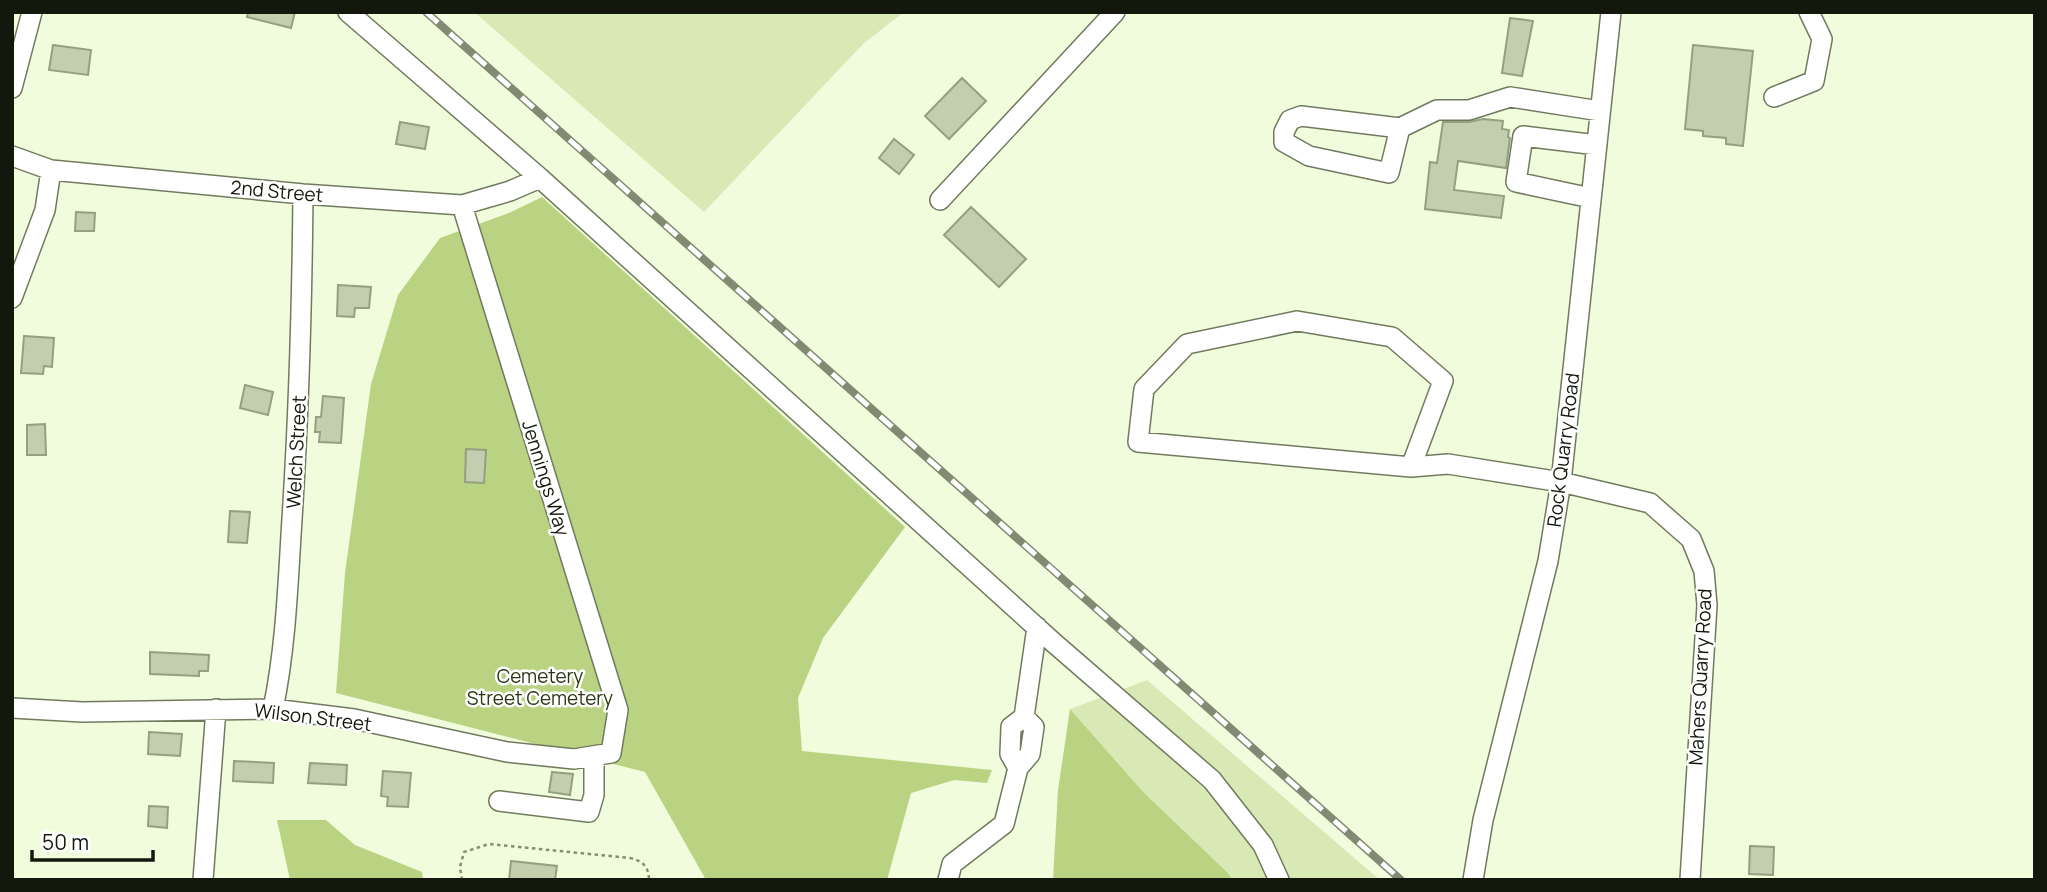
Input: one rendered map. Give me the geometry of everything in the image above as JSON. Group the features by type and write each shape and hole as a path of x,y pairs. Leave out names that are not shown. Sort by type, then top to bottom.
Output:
{"street":[{"path":"12,88 32,12"},
{"path":"348,12 540,178 1037,627 1212,780 1263,845 1279,880"},
{"path":"940,200 1115,12"},
{"name":"Rock Quarry Road","path":"1473,880 1483,820 1548,561 1561,482 1611,12"},
{"path":"1774,97 1814,81 1822,39 1809,12"},
{"path":"1400,128 1389,173 1309,156 1284,142 1284,132 1290,120 1301,116 1400,128 1437,110 1469,110 1510,97 1600,111"},
{"path":"1591,198 1516,182 1524,136 1597,145"},
{"name":"2nd Street","path":"12,156 51,170 303,194 462,205 510,191 540,178"},
{"path":"12,298 45,210 51,170"},
{"name":"Welch Street","path":"273,709 282,656 297,444 302,336 303,194"},
{"name":"Jennings Way","path":"462,205 618,710 603,754 589,812 499,801"},
{"name":"Mahers Quarry Road","path":"1411,467 1443,381 1392,337 1297,321 1272,326 1187,345 1144,389 1138,442 1411,467 1448,464 1561,482 1650,503 1691,539 1704,571 1707,605 1690,880"},
{"path":"948,880 952,864 1004,824 1018,768 1010,754 1011,727 1024,717 1037,627"},
{"name":"Wilson Street","path":"12,708 82,712 273,709 354,719 507,752 574,759 603,754"},
{"path":"203,880 216,709"}],"path":[{"path":"462,880 460,867 464,852 489,844 640,860 649,870 649,880"}],"green space":[{"path":"474,12 904,12 863,44 704,212"},
{"name":"Cemetery Street Cemetery","path":"542,197 905,527 823,638 798,698 802,751 992,770 987,783 954,780 911,793 887,880 706,880 645,772 336,693 345,573 371,384 398,295 440,238 509,213"},
{"path":"1147,680 1380,880 1232,880 1229,874 1143,793 1070,709"},
{"path":"1070,709 1144,793 1229,874 1232,880 1053,880 1058,790"},
{"path":"277,820 326,820 355,845 422,872 423,880 290,880"}],"building":[{"path":"248,12 295,12 291,28 247,17"},
{"path":"1510,18 1533,21 1522,76 1502,73"},
{"path":"53,45 91,50 88,75 49,70"},
{"path":"1693,45 1753,51 1743,146 1726,144 1726,138 1703,136 1703,131 1685,129"},
{"path":"962,78 986,101 949,139 925,116"},
{"path":"1483,119 1503,121 1502,129 1509,130 1506,168 1458,161 1454,190 1504,196 1501,218 1425,209 1430,162 1437,163 1443,122"},
{"path":"400,122 429,127 425,149 396,144"},
{"path":"894,139 914,155 899,174 879,158"},
{"path":"971,207 1026,259 999,287 944,235"},
{"path":"76,212 95,213 94,231 75,231"},
{"path":"338,285 371,287 369,308 355,308 354,317 337,316"},
{"path":"24,336 54,338 52,367 44,366 43,374 21,373"},
{"path":"245,385 273,392 268,415 240,408"},
{"path":"323,396 344,398 341,443 319,442 320,432 315,432 316,417 321,417"},
{"path":"45,424 46,455 27,455 27,425"},
{"path":"466,449 486,450 484,483 465,482"},
{"path":"230,511 250,512 247,543 228,542"},
{"path":"150,652 209,655 208,671 199,671 199,676 150,674"},
{"path":"149,732 182,734 180,756 148,754"},
{"path":"234,761 274,763 273,783 233,781"},
{"path":"310,763 347,765 346,785 308,783"},
{"path":"383,771 411,773 408,807 387,806 388,797 381,796"},
{"path":"552,772 573,774 570,795 549,792"},
{"path":"149,806 168,807 167,828 148,826"},
{"path":"1750,846 1774,847 1773,875 1749,874"},
{"path":"511,861 557,866 555,880 509,880"}],"railway":[{"path":"426,12 1401,880"}]}
